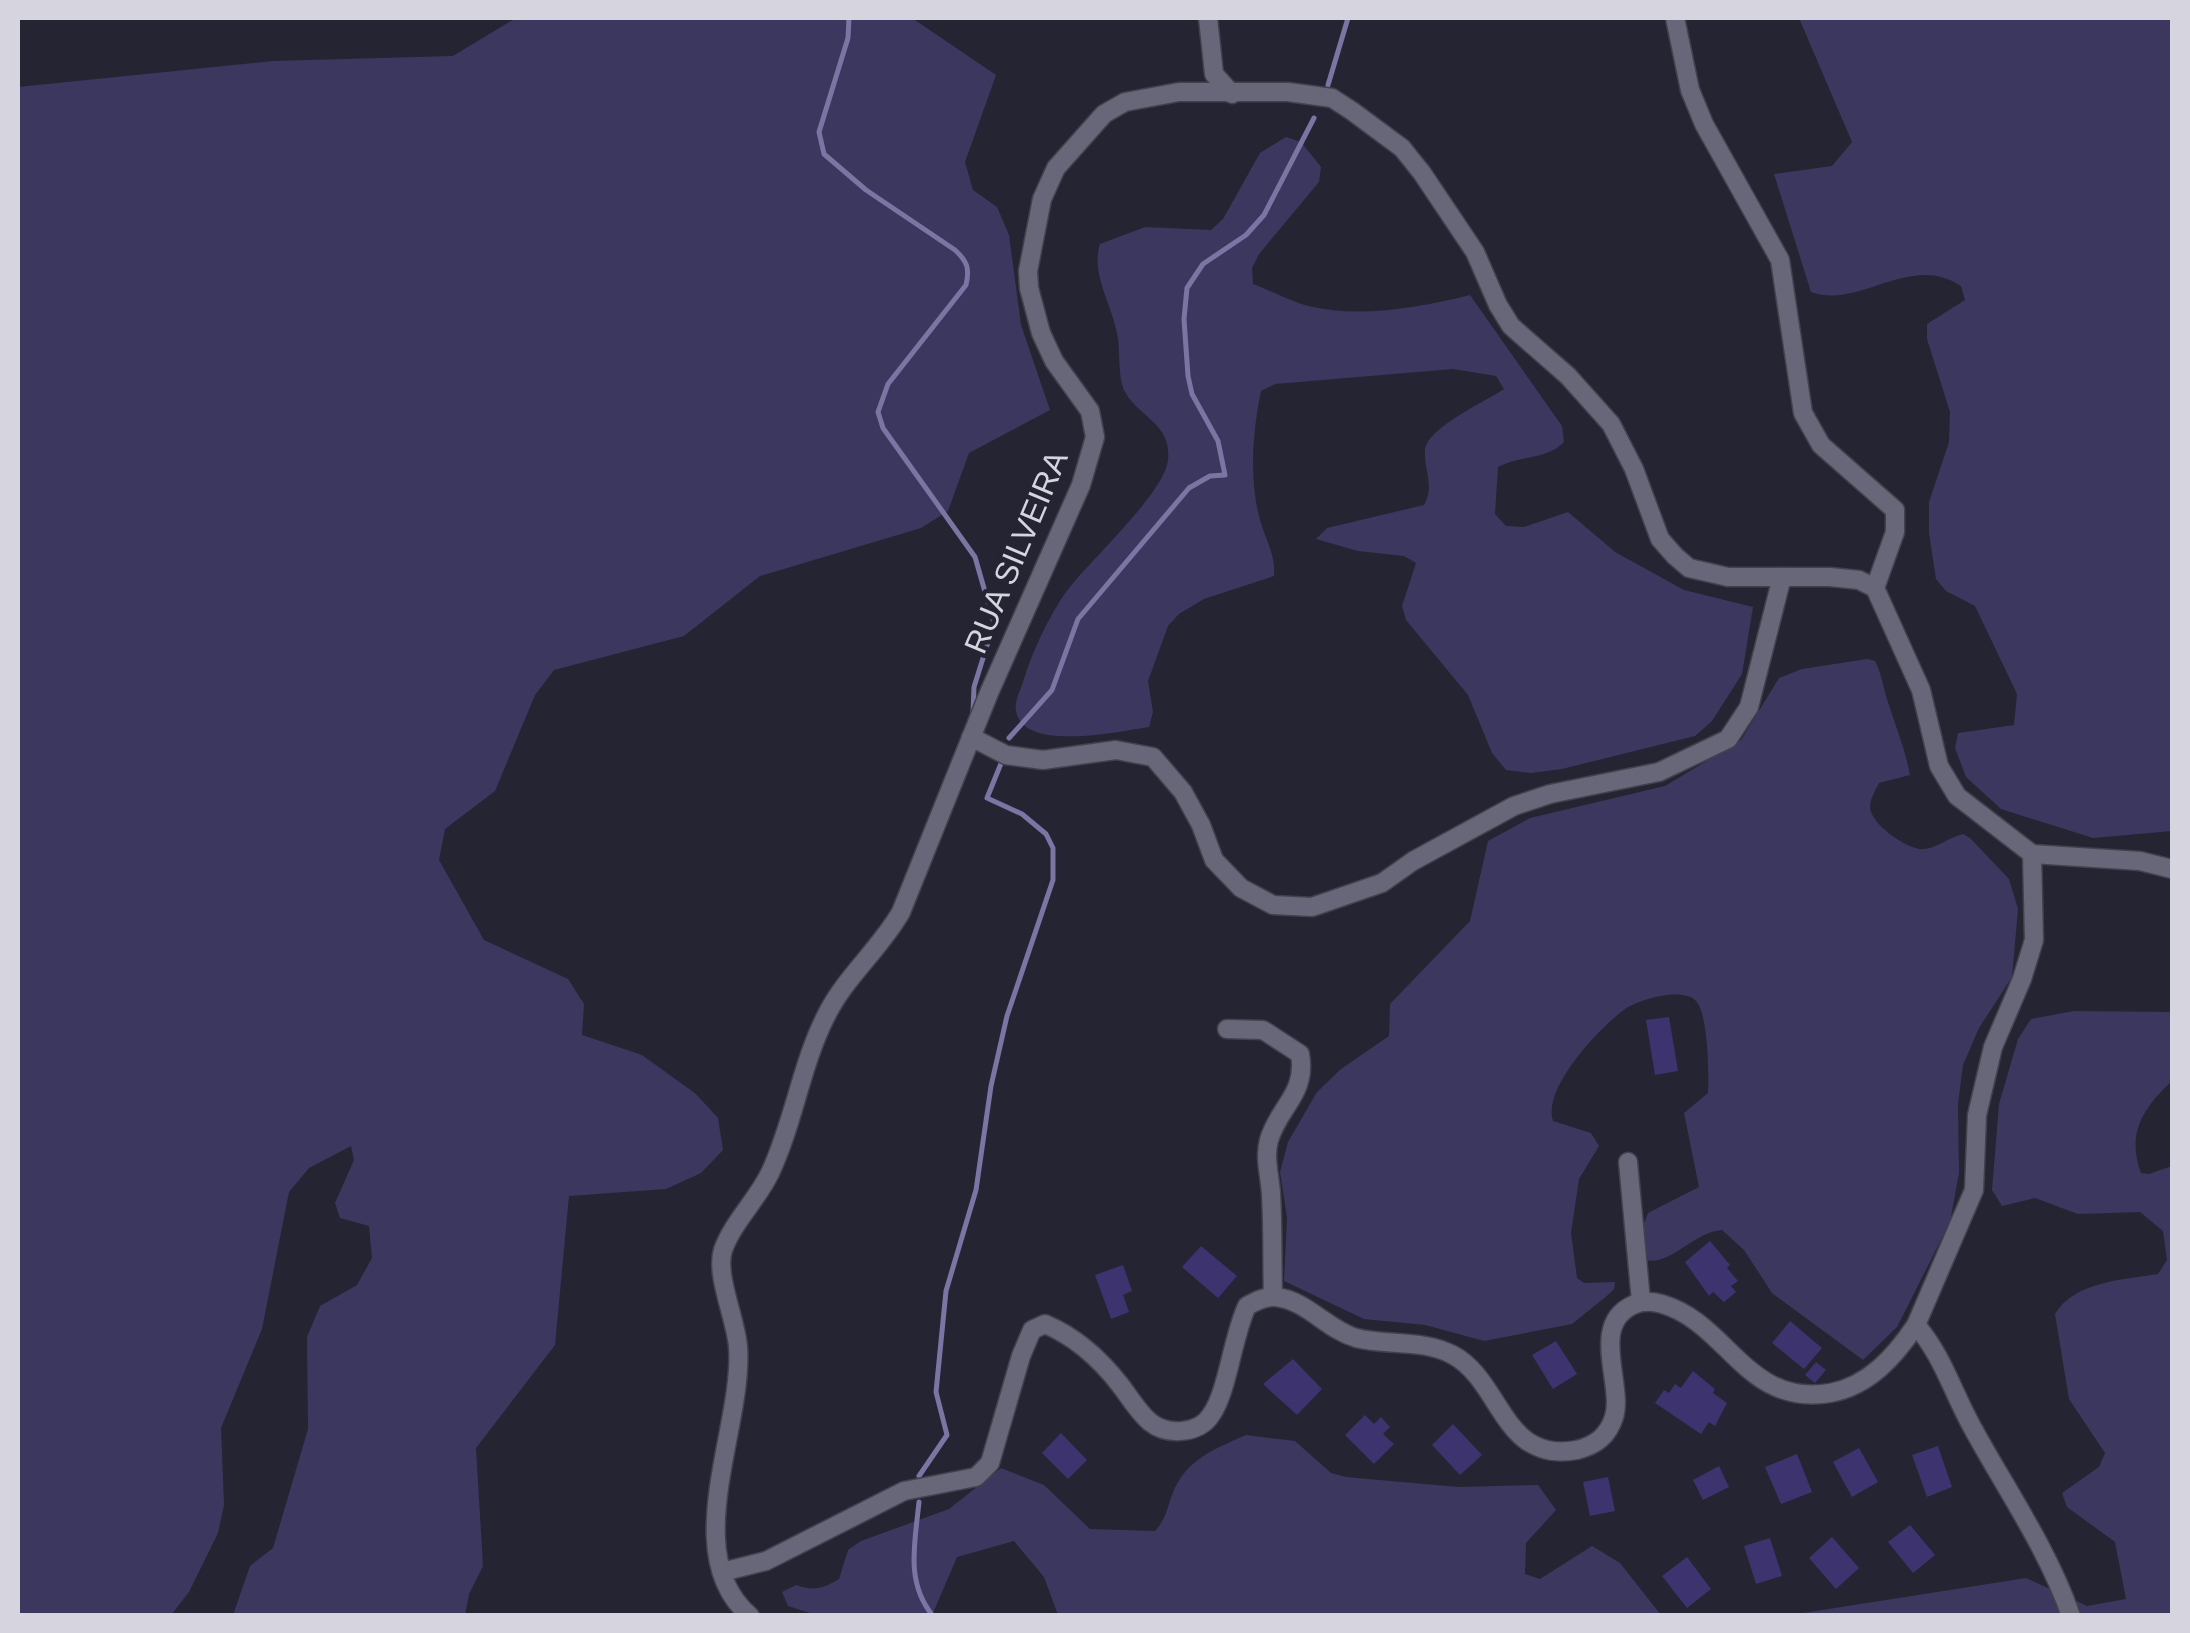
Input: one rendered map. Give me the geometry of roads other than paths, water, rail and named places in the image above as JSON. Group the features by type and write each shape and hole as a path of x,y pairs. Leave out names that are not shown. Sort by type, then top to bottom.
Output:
{"street":[{"path":"1208,18 1214,74 1232,94"},
{"path":"1676,18 1690,90 1704,124 1780,260 1803,413 1821,445 1895,510 1896,532 1886,566 1874,588 1921,690 1938,766 1957,796 2032,854 2140,861 2172,868"},
{"name":"RUA SILVEIRA","path":"750,1616 732,1595 722,1572 716,1513 732,1420 738,1350 721,1254 780,1150 827,1012 846,983 886,938 901,912 1081,485 1095,437 1090,412 1054,361 1042,332 1029,288 1031,249 1046,186 1056,168 1104,114 1125,102 1179,92 1288,92 1332,98 1402,148 1475,252 1511,326 1568,376 1611,424 1634,469 1660,539 1675,556 1689,568 1707,574 1830,577 1859,580 1874,588"},
{"path":"972,737 1006,755 1043,760 1116,750 1153,757 1183,792 1202,826 1214,860 1241,888 1274,905 1312,906 1382,883 1514,806 1550,794 1659,772 1728,739 1749,707 1782,577"},
{"path":"722,1572 766,1561 904,1491 976,1476 990,1463 1032,1330 1045,1324 1083,1346 1116,1378 1149,1422 1167,1432 1187,1430 1209,1419 1247,1306 1273,1296 1302,1306 1321,1316 1336,1331 1359,1339 1431,1347 1453,1355 1472,1371 1525,1440 1556,1454 1591,1446 1605,1436 1616,1413 1610,1355 1612,1332 1623,1310 1641,1301 1663,1304 1690,1318 1765,1383 1805,1397 1841,1391 1873,1376 1899,1350 1916,1324 1974,1190 1978,1115 1993,1046 2022,980 2034,940 2032,854"},
{"path":"1227,1029 1263,1030 1300,1054 1302,1081 1270,1136 1266,1157 1271,1194 1273,1296"},
{"path":"1628,1162 1641,1301"},
{"path":"1916,1324 1945,1366 1970,1424 2060,1584 2071,1616"}],"waterway":[{"path":"849,18 848,38 819,132 824,154 866,190 955,250 967,269 966,285 888,384 878,412 883,428 975,557 994,623 974,687 973,712"},
{"path":"1328,85 1348,18"},
{"path":"1009,738 1052,690 1078,619 1189,488 1210,476 1225,475 1218,441 1192,394 1188,376 1184,319 1187,288 1203,264 1246,235 1264,215 1314,118"},
{"path":"919,1476 947,1435 936,1392 946,1291 976,1190 991,1086 1007,1016 1053,880 1053,848 1046,834 1022,814 987,798 1002,761"},
{"path":"919,1502 915,1576 918,1590 933,1616"}]}
